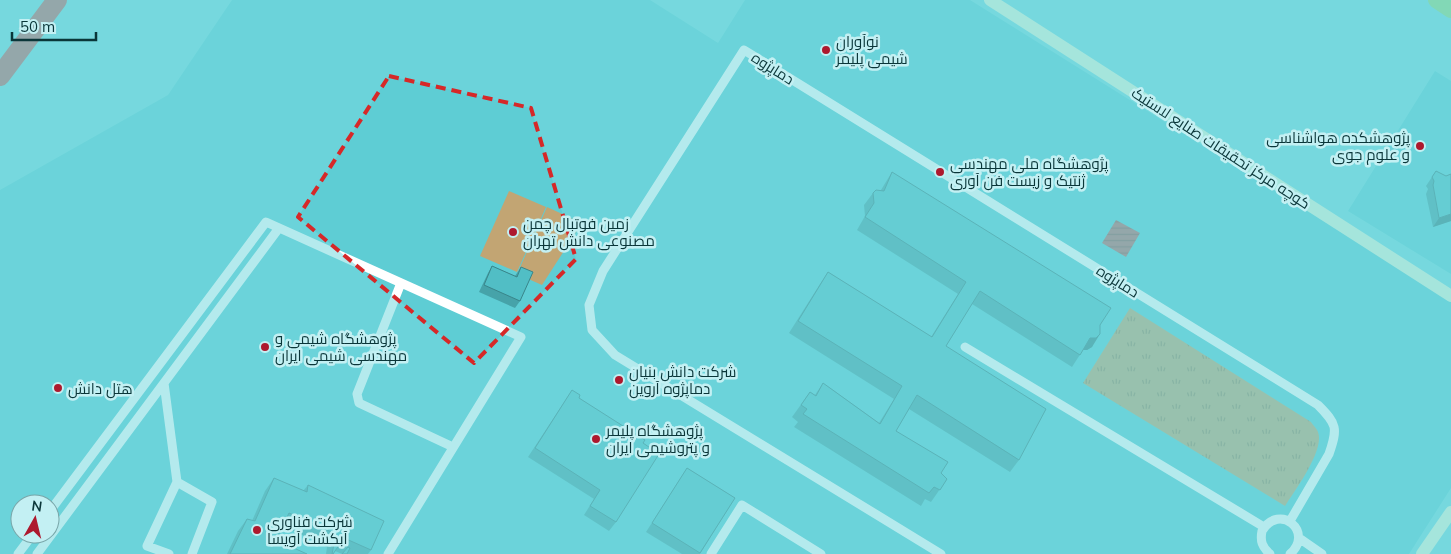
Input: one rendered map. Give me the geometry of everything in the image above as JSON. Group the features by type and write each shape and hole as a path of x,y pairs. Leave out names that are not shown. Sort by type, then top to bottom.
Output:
{"highway":[{"path":"1436,0 1451,10"}],"street":[{"name":"کوچه مرکز تحقیقات صنایع لاستیک","path":"990,0 1451,296"},
{"name":"دماپژوه","path":"941,554 614,355 592,330 589,305 603,271 744,50 1318,405 1332,418 1336,432 1329,454 1290,521"},
{"path":"60,498 266,222 520,337 388,554"},
{"path":"37,554 279,228"},
{"path":"401,283 357,394 359,403 453,447"},
{"path":"965,347 1264,527"},
{"path":"164,383 177,482 148,546 169,554"},
{"path":"177,482 212,502 192,554"},
{"path":"711,554 742,505 821,554"},
{"path":"1422,554 1451,512"},
{"path":"1270,554 1265,550 1260,537 1264,527 1270,521 1277,519 1290,521 1295,526 1299,538 1298,545 1290,554"},
{"path":"1299,538 1322,554"}],"highlighted area":[{"path":"389,76 531,108 576,259 474,363 298,217"}],"shaded area":[{"path":"232,0 650,0 718,43 745,0 970,0 1451,301 1451,488 1409,554 0,554 0,190 168,95"},
{"name":"پژوهشکده هواشناسی و علوم جوی","path":"1435,71 1451,81 1451,274 1348,211"},
{"path":"1116,220 1140,233 1126,257 1102,243"}],"green space":[{"name":"زمین فوتبال چمن مصنوعی دانش تهران","path":"509,191 546,207 517,272 480,256"},
{"path":"547,207 582,223 542,285 517,274"},
{"path":"1130,308 1311,422 1318,432 1317,449 1308,470 1285,506 1083,383"}],"building":[{"path":"1436,171 1446,176 1451,174 1451,214 1439,218 1432,177"},
{"path":"892,172 1111,308 1100,325 1100,334 1096,338 1090,338 1080,355 980,291 946,346 1046,409 1019,460 917,395 896,431 948,462 941,473 947,479 940,490 934,487 929,493 803,414 807,409 801,405 810,392 816,396 823,383 880,424 902,386 798,321 828,272 932,337 966,282 865,217 874,203 873,193 876,190 884,191"},
{"path":"492,266 517,277 521,267 533,272 520,301 484,285"},
{"path":"572,390 580,395 579,398 645,440 643,443 659,454 616,522 590,506 600,490 535,448"},
{"path":"687,468 735,498 700,553 652,523"},
{"path":"274,478 307,492 308,485 384,521 371,550 344,538 332,554 336,534 289,513 276,540 307,554 230,554 247,519 255,521"},
{"path":"348,547 350,548 347,554 342,554"}],"waterway":[{"path":"0,76 57,0"}],"place":[{"name":"نوآوران شیمی پلیمر","path":"826,50"},
{"name":"پژوهشکده هواشناسی و علوم جوی","path":"1420,146"},
{"name":"پژوهشگاه ملی مهندسی ژنتیک و زیست فن آوری","path":"940,172"},
{"name":"زمین فوتبال چمن مصنوعی دانش تهران","path":"513,232"},
{"name":"پژوهشگاه شیمی و مهندسی شیمی ایران","path":"265,347"},
{"name":"شرکت دانش بنیان دماپژوه آروین","path":"619,380"},
{"name":"هتل دانش","path":"58,388"},
{"name":"پژوهشگاه پلیمر و پتروشیمی ایران","path":"596,439"},
{"name":"شرکت فناوری آبکشت آویسا","path":"257,530"}]}
